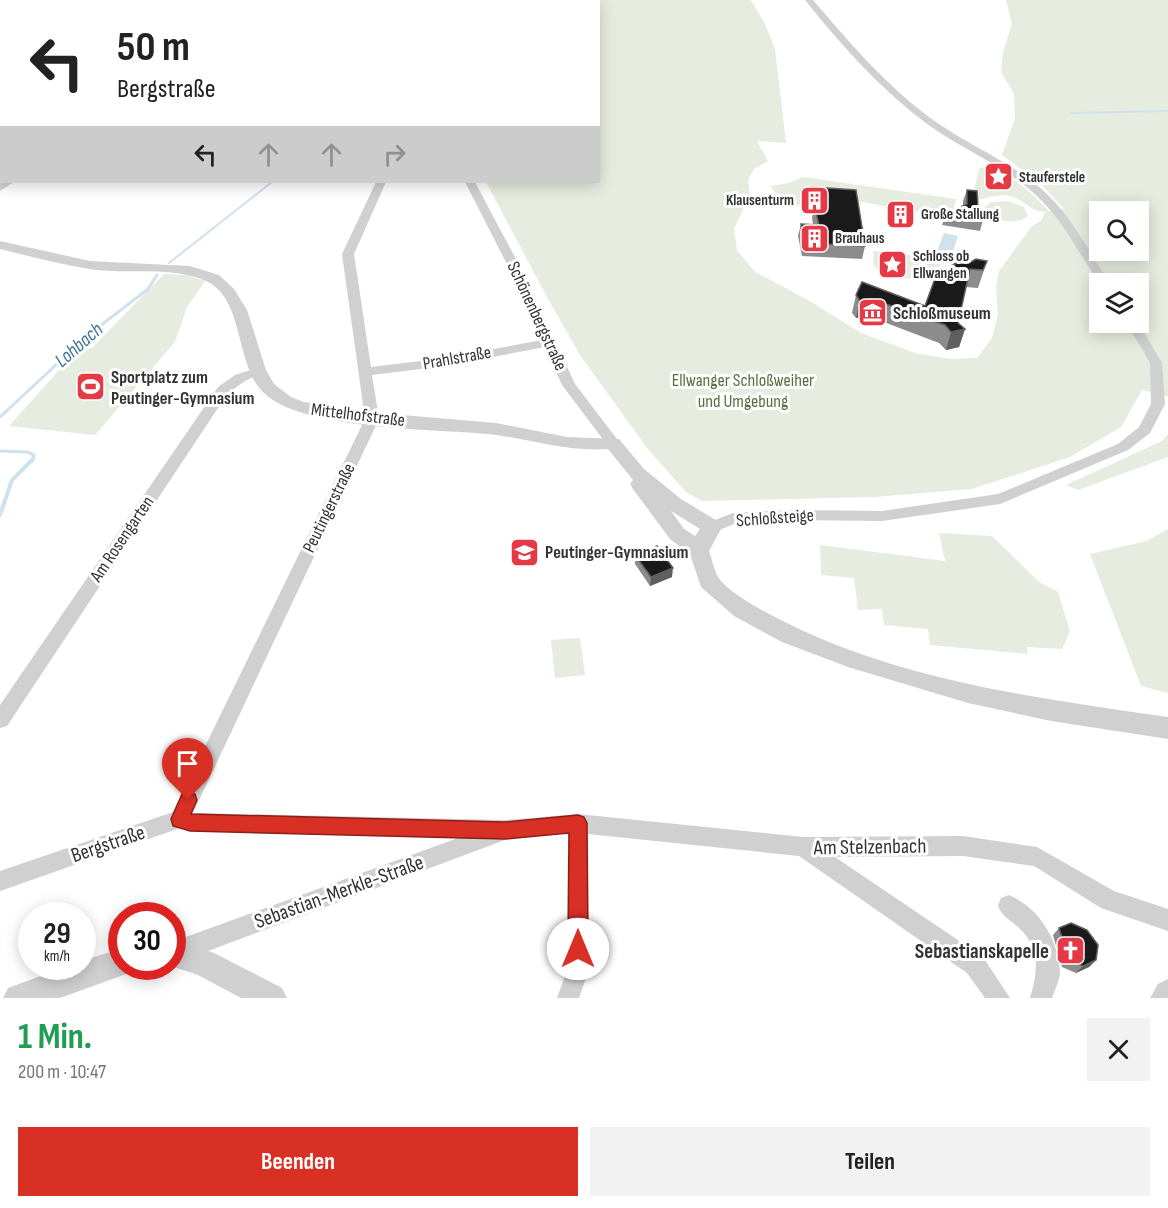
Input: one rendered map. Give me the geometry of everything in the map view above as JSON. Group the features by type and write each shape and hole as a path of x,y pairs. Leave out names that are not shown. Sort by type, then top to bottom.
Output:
{"street":[{"path":"809,0 860,58 921,115 998,163 1046,198 1097,273"},
{"path":"372,419 348,254 381,183"},
{"name":"Schönenbergstraße","path":"471,183 520,278 569,385 613,443"},
{"name":"Mittelhofstraße","path":"0,245 90,265 190,270 217,279 236,300 257,372 266,384 286,402 307,409 372,419 499,429 575,444 613,443"},
{"name":"Schloßsteige","path":"699,550 712,527 734,519 794,515 882,516 1000,499 1123,447 1145,430 1158,404 1156,363 1138,333"},
{"name":"Prahlstraße","path":"365,372 445,362 549,342"},
{"name":"Am Rosengarten","path":"0,720 223,390 240,378 257,372"},
{"name":"Peutingerstraße","path":"180,819 372,419"},
{"path":"613,443 637,474 674,504 712,527"},
{"path":"637,474 640,485 677,534 699,550 701,567 709,582 721,597 747,614 814,645 946,688 1050,711 1168,728"},
{"name":"Bergstraße","path":"0,880 180,819 190,822 505,830 578,823"},
{"path":"568,998 578,970 578,823 803,847"},
{"name":"Sebastian-Merkle-Straße","path":"186,948 505,830"},
{"name":"Am Stelzenbach","path":"803,847 963,846 1037,857 1109,900 1168,920"},
{"name":"Am Stelzenbach","path":"803,847 975,965 999,998"},
{"path":"1008,906 1028,921 1041,938 1049,972 1041,998"},
{"path":"186,956 204,963 272,998"},
{"path":"18,998 108,967"},
{"path":"1165,998 1168,994"}],"green space":[{"name":"Ellwanger Schloßweiher und Umgebung","path":"600,0 751,0 765,24 775,49 786,143 757,141 768,161 754,169 748,180 750,194 734,229 737,250 754,271 813,303 861,333 915,353 950,359 977,358 992,338 998,315 996,287 999,271 1032,226 1041,221 1045,212 1005,195 972,199 979,169 987,167 1006,174 1017,181 1049,211 1064,209 1041,184 1002,155 1015,118 1014,94 1001,72 1003,52 1012,24 1006,0 1168,0 1168,397 1142,390 1121,427 1070,457 972,489 875,497 702,501 686,492 647,448 580,355 487,183 600,183"},
{"path":"803,177 956,199 952,218 857,201 805,197 806,205 786,205 770,186 789,183"},
{"path":"1008,201 1024,207 1028,216 1017,221 1005,221 993,217 984,208 991,202"},
{"path":"873,251 943,259 931,276 908,279 883,273 877,269 874,265"},
{"name":"Sportplatz zum Peutinger-Gymnasium","path":"164,274 187,275 205,281 187,307 175,342 95,435 9,426 80,347 92,348"},
{"path":"1168,434 1168,457 1078,490 1066,485 1162,441"},
{"path":"1168,529 1168,693 1141,686 1090,554 1147,541"},
{"path":"939,533 992,536 1039,582 1058,592 1070,631 1062,649 1027,647 1028,654 930,645 928,629 884,625 882,609 858,610 854,578 821,575 820,545 945,561"},
{"path":"580,638 585,675 555,678 551,640"}],"water":[{"path":"944,233 958,236 950,260 935,256"}],"building":[{"path":"812,187 856,190 865,246 804,243 801,224 819,225 814,205 824,206"},
{"path":"967,190 977,191 978,207 985,212 983,220 946,214 967,204"},
{"path":"954,256 969,263 976,259 987,261 983,270 970,269 958,323 965,329 951,332 945,325 872,299 860,301 856,295 862,282 925,306 937,273 956,275"},
{"path":"657,546 673,568 651,577 635,555"},
{"path":"1071,923 1087,930 1098,945 1096,960 1083,966 1069,959 1059,928"}],"waterway":[{"path":"1071,113 1168,111"},
{"name":"Lohbach","path":"169,263 271,183"},
{"name":"Lohbach","path":"0,417 87,336 148,289 157,275"},
{"name":"Lohbach","path":"0,451 27,452 34,455 32,460"},
{"name":"Lohbach","path":"0,515 12,480 32,460"}],"place":[{"name":"Stauferstele","path":"998,177"},
{"name":"Klausenturm","path":"815,200"},
{"name":"Große Stallung","path":"900,214"},
{"name":"Brauhaus","path":"814,238"},
{"name":"Schloss ob Ellwangen","path":"892,265"},
{"name":"Schloßmuseum","path":"872,313"},
{"name":"Sportplatz zum Peutinger-Gymnasium","path":"90,387"},
{"name":"Peutinger-Gymnasium","path":"524,552"},
{"name":"Sebastianskapelle","path":"1070,951"}],"route":[{"path":"188,800 180,819 190,822 505,830 578,823 578,949"}]}
